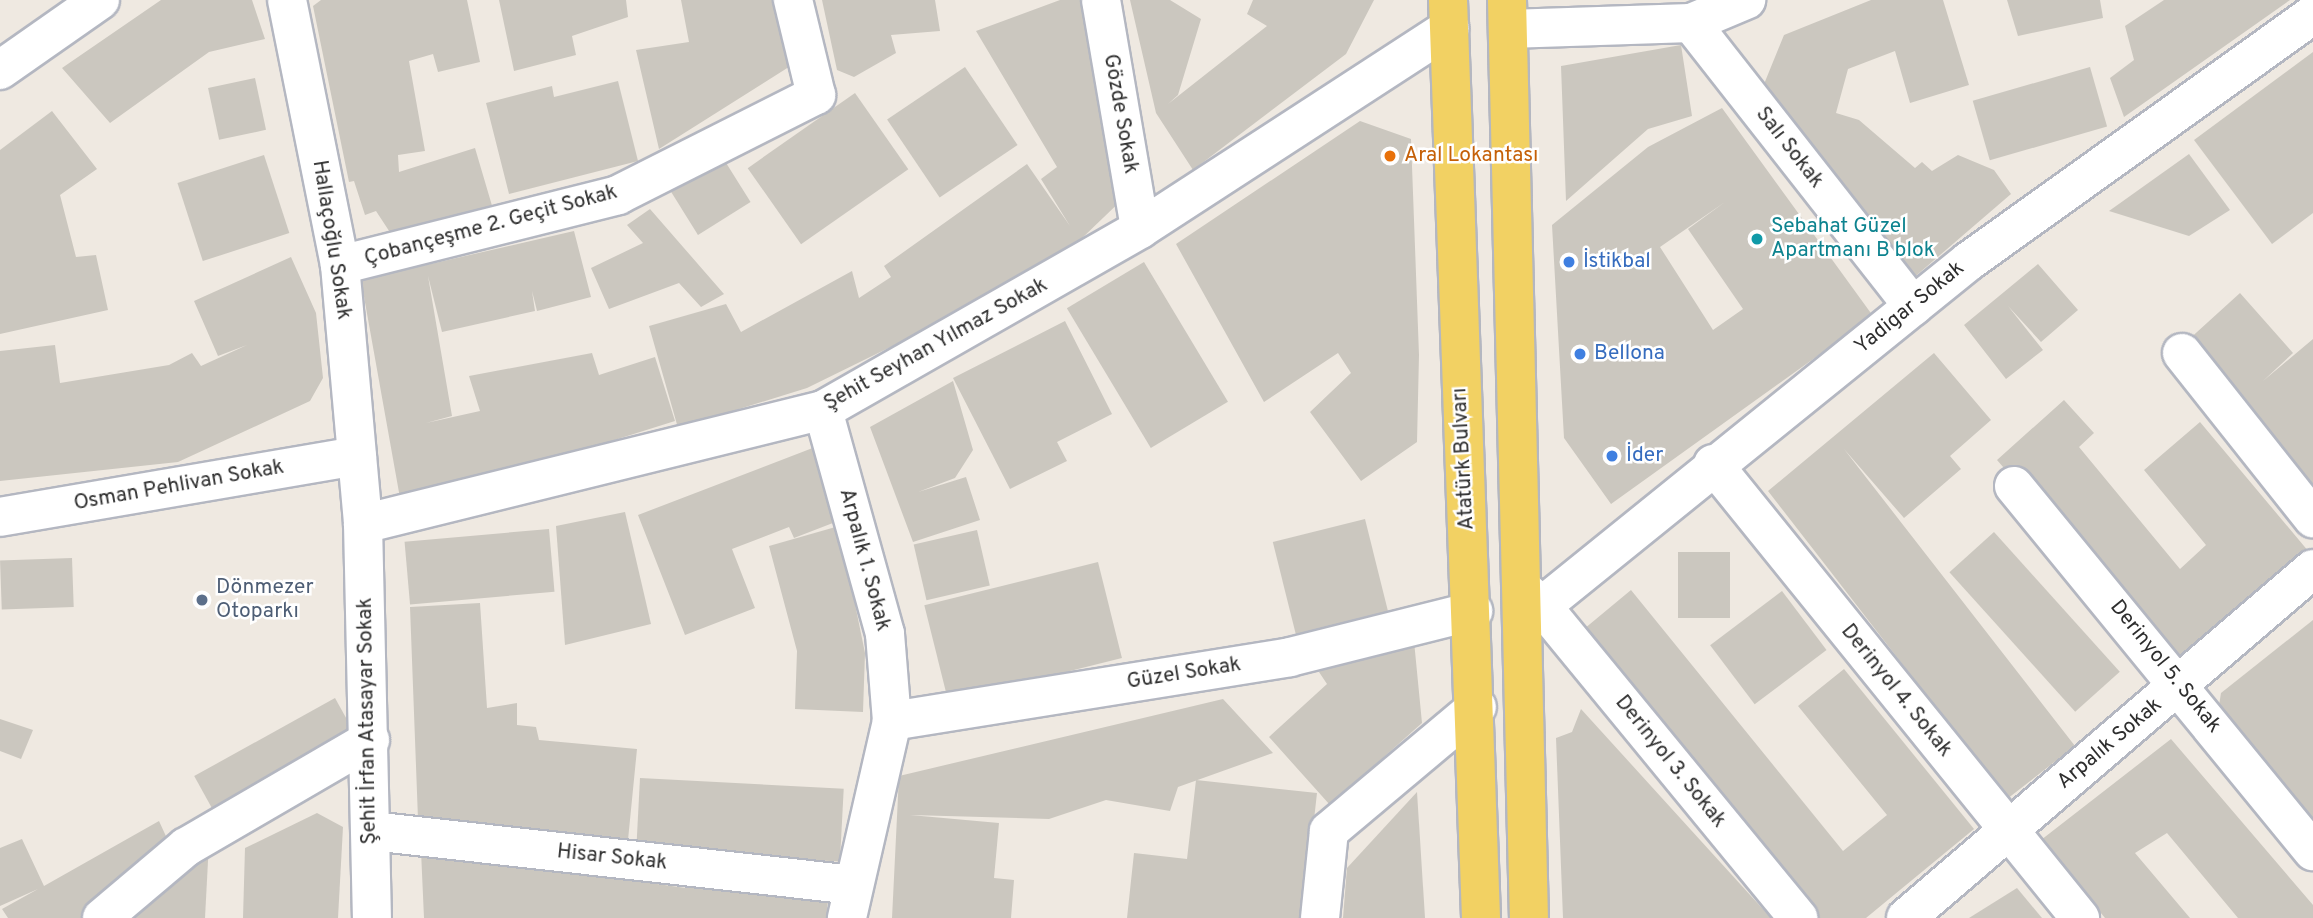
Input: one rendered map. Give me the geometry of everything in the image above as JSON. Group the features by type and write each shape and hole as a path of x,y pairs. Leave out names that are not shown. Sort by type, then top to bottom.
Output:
{"main road":[{"name":"Atatürk Bulvarı","path":"1449,14 1456,318 1474,611 1481,918"},
{"path":"1508,14 1532,597 1534,912"}],"street":[{"path":"0,70 100,0"},
{"name":"Hallaçoğlu Sokak","path":"287,0 340,265 363,524"},
{"name":"Çobançeşme 2. Geçit Sokak","path":"340,265 618,195 816,94 793,0"},
{"name":"Gözde Sokak","path":"1101,0 1140,229"},
{"path":"1508,14 1691,23 1746,0"},
{"name":"Şehit Seyhan Yılmaz Sokak","path":"363,524 822,410 1140,229 1449,14"},
{"name":"Yadigar Sokak","path":"1532,597 1713,464 1913,306 2313,15"},
{"name":"Salı Sokak","path":"1691,23 1913,306"},
{"path":"2182,353 2313,518"},
{"name":"Arpalık 1. Sokak","path":"822,410 885,634 892,721 850,901"},
{"name":"Osman Pehlivan Sokak","path":"0,517 357,456"},
{"name":"Derinyol 4. Sokak","path":"1713,464 2080,918"},
{"name":"Derinyol 5. Sokak","path":"2014,486 2181,684 2313,850"},
{"name":"Şehit İrfan Atasayar Sokak","path":"363,524 372,918"},
{"name":"Arpalık Sokak","path":"1906,918 2313,569"},
{"name":"Derinyol 3. Sokak","path":"1532,597 1798,918"},
{"name":"Güzel Sokak","path":"892,721 1290,657 1474,611"},
{"path":"1320,918 1329,831 1477,707"},
{"path":"102,918 186,847 370,740"},
{"name":"Hisar Sokak","path":"372,831 850,901"}],"building":[{"path":"161,0 252,0 265,39 209,52 110,123 62,68"},
{"path":"321,0 467,0 480,62 438,72 433,54 409,61 425,151 398,155 399,172 475,148 493,209 395,240 376,211 365,215 354,181 349,182 313,6"},
{"path":"499,0 626,0 628,17 572,36 576,55 514,71"},
{"path":"681,0 781,0 792,65 659,149 636,50 689,42"},
{"path":"822,0 935,0 940,31 891,35 896,53 854,77 837,70"},
{"path":"1060,0 1083,0 1129,193 1079,241 923,331 807,388 678,428 649,326 726,304 741,332 852,271 859,298 891,277 884,266 1027,164 1070,226 1041,179 1057,167 976,31"},
{"path":"1130,0 1170,0 1201,19 1178,95 1168,104 1267,26 1247,14 1253,0 1374,0 1346,54 1193,170 1156,113"},
{"path":"1871,0 1943,0 1969,85 1910,103 1895,51 1848,69 1836,113 1859,120 1915,168 1922,162 1932,171 1958,155 1994,170 2011,194 1911,280 1762,89 1784,35"},
{"path":"2007,0 2100,0 2103,18 2018,36"},
{"path":"2164,0 2290,0 2124,117 2110,78 2134,60 2125,26"},
{"path":"1681,45 1692,116 1648,129 1566,201 1561,66"},
{"path":"2313,52 2313,213 2272,244 2194,140"},
{"path":"965,67 1018,145 940,197 887,120"},
{"path":"2090,67 2107,127 1990,160 1973,101"},
{"path":"255,78 266,130 219,140 208,88"},
{"path":"618,81 638,161 509,194 486,103 552,86 554,97"},
{"path":"855,93 908,169 801,244 748,168"},
{"path":"1722,108 1873,316 1611,504 1564,438 1552,225 1648,147","holes":["1725,202 1688,229 1743,309 1713,330 1660,247"]},
{"path":"52,111 97,169 60,195 76,257 96,255 108,310 0,334 0,150"},
{"path":"1360,121 1411,139 1419,355 1417,442 1361,481 1310,412 1351,373 1338,353 1264,402 1176,244"},
{"path":"2189,154 2230,210 2189,236 2109,211"},
{"path":"264,155 289,233 203,261 177,183"},
{"path":"723,158 751,202 698,235 670,191"},
{"path":"650,209 724,294 701,307 679,283 609,309 591,268 643,243 627,225"},
{"path":"574,231 591,297 537,311 532,291 535,311 442,332 428,276 452,416 426,423 480,411 469,376 592,353 599,375 655,357 675,421 500,476 400,498 361,280"},
{"path":"291,257 316,313 323,378 310,401 178,462 0,481 0,351 55,345 60,383 169,365 192,353 201,366 247,345 218,356 194,301"},
{"path":"1144,262 1228,402 1151,448 1067,308"},
{"path":"2038,264 2078,310 2041,342 2008,306 2043,350 2006,379 1964,325"},
{"path":"2240,293 2293,353 2263,381 2313,339 2313,493 2186,342"},
{"path":"1065,321 1112,414 1057,442 1067,461 1010,489 953,378"},
{"path":"1934,353 1991,420 1950,456 1961,469 1904,518 1844,449 2075,746 2007,799 1768,491"},
{"path":"953,381 973,450 955,478 918,492 966,477 980,520 913,542 870,427"},
{"path":"2064,400 2094,433 2079,447 2180,569 2206,545 2144,470 2200,422 2309,552 2177,668 1997,460"},
{"path":"823,444 851,516 794,538 789,527 732,549 755,608 685,635 638,515"},
{"path":"625,512 651,624 565,645 556,526"},
{"path":"1365,519 1388,612 1296,635 1273,542"},
{"path":"839,526 865,653 863,712 795,709 797,651 769,546"},
{"path":"549,529 554,592 410,604 405,542"},
{"path":"977,530 990,586 926,600 914,545"},
{"path":"1994,532 2120,672 2075,712 1949,572"},
{"path":"1678,552 1730,552 1730,618 1678,618"},
{"path":"72,558 74,607 2,609 0,561"},
{"path":"1098,562 1122,658 948,701 924,605"},
{"path":"1631,590 1843,851 1887,815 1798,706 1844,669 1974,829 1866,918 1818,918 1584,629"},
{"path":"1782,591 1827,650 1755,704 1710,645"},
{"path":"480,603 487,708 517,703 517,725 536,727 539,740 637,749 628,840 418,819 410,607"},
{"path":"2313,620 2313,829 2218,712 2221,693"},
{"path":"1414,641 1422,723 1330,805 1269,737 1327,684 1319,672 1334,657"},
{"path":"335,698 354,732 213,810 194,776"},
{"path":"1223,699 1273,753 1178,787 1170,811 1106,800 1049,819 910,815 999,823 994,878 1014,880 1011,918 892,918 899,776"},
{"path":"1581,709 1771,918 1563,918 1556,738 1572,732"},
{"path":"0,719 33,730 21,759 0,751"},
{"path":"2171,739 2313,905 2313,918 2238,918 2167,833 2135,853 2190,918 2105,918 2041,840"},
{"path":"640,778 844,789 840,862 636,851"},
{"path":"1196,780 1317,793 1303,918 1127,918 1134,853 1187,859"},
{"path":"1417,792 1425,918 1343,918 1347,868"},
{"path":"317,813 343,827 338,918 243,918 245,848"},
{"path":"159,821 170,845 83,918 8,918 2,909 38,889 0,906 0,848 22,839 44,886"},
{"path":"209,842 205,918 128,918"},
{"path":"421,851 686,888 687,875 829,893 826,918 424,918"},
{"path":"2017,888 2042,918 1969,918"}],"place":[{"name":"Aral Lokantası","path":"1390,156"},
{"name":"Sebahat Güzel Apartmanı B blok","path":"1757,239"},
{"name":"İstikbal","path":"1569,262"},
{"name":"Bellona","path":"1580,354"},
{"name":"İder","path":"1612,456"},
{"name":"Dönmezer Otoparkı","path":"202,600"}]}
